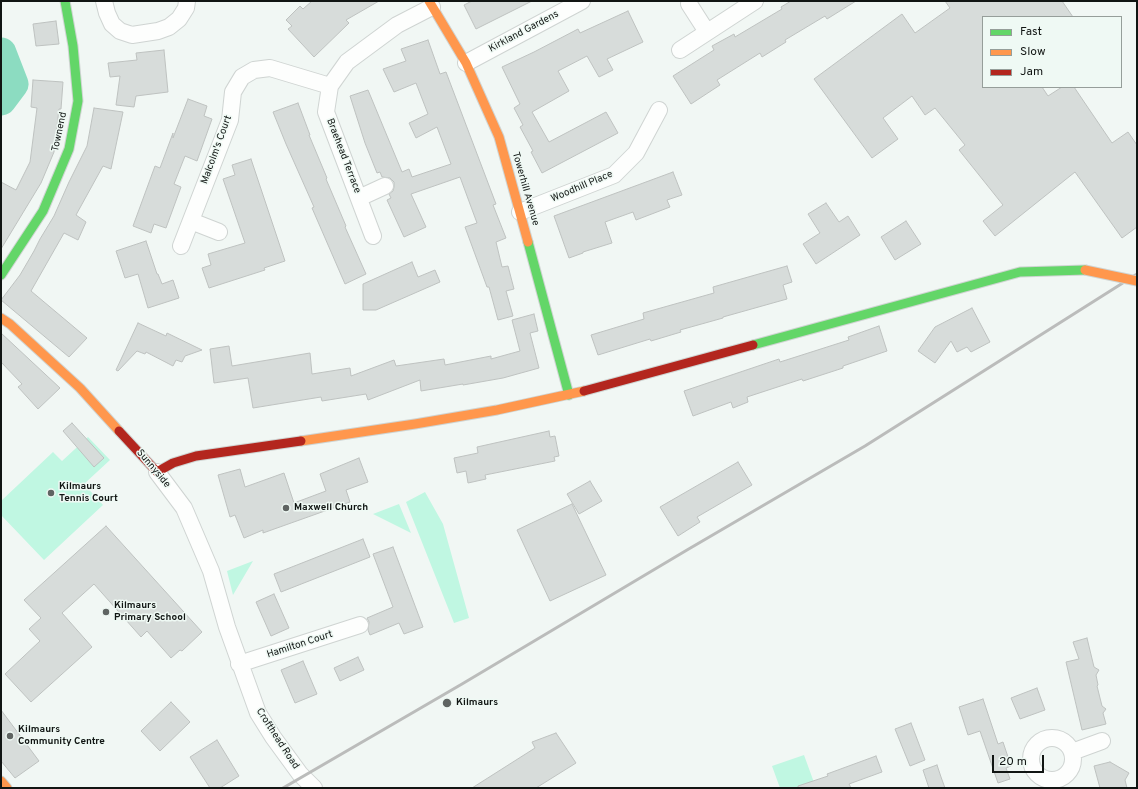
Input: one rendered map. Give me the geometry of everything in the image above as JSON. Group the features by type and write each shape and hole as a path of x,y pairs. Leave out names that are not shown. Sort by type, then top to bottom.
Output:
{"main road":[{"name":"Townend","path":"1,275 43,211 70,149 78,101 73,46 65,1"},
{"name":"Towerhill Avenue","path":"430,4 466,63 499,137 569,395"},
{"path":"157,472 174,463 196,456 416,424 497,410 569,395 1020,272 1085,270 1137,281"},
{"name":"Sunnyside","path":"1,318 10,324 80,388 157,472"},
{"path":"1,781 7,788"}],"street":[{"path":"104,1 112,24 120,32 132,35 158,31 169,27 179,19 186,8 187,1"},
{"name":"Kirkland Gardens","path":"466,63 582,1"},
{"path":"680,50 755,1"},
{"name":"Braehead Terrace","path":"374,236 326,112 330,86 347,62 397,25 430,4"},
{"path":"689,4 707,32"},
{"name":"Malcolm's Court","path":"181,246 230,120 233,92 242,77 254,70 270,68 330,86"},
{"name":"Woodhill Place","path":"520,212 614,175 636,153 659,110"},
{"path":"359,198 385,186"},
{"path":"191,221 219,232"},
{"name":"Sunnyside","path":"157,472 184,508 211,571 239,664"},
{"name":"Hamilton Court","path":"239,664 360,625"},
{"name":"Crofthead Road","path":"239,664 258,713 273,737 300,774 314,788"},
{"path":"1055,737 1062,740 1068,745 1072,752 1072,767 1062,783 1044,779 1032,768 1030,759 1032,750 1037,743 1045,738 1055,737"},
{"path":"1072,752 1102,741"}],"green space":[{"name":"Kilmaurs Tennis Court","path":"88,437 110,460 84,484 103,505 44,560 1,515 1,501 53,452 62,461"},
{"path":"425,492 443,524 469,618 454,623 406,502"},
{"path":"399,504 411,533 373,514"},
{"path":"253,561 233,595 227,571"},
{"path":"804,755 816,788 780,788 772,766"}],"building":[{"path":"312,1 379,1 346,20 349,23 314,57 288,29 292,26 286,20 300,6 303,9"},
{"path":"472,1 532,1 476,29 464,5"},
{"path":"791,1 856,1 827,19 825,16 785,40 786,42 762,57 760,53 717,80 720,85 691,104 673,76 714,50 712,46 734,34 735,37 782,9 781,7"},
{"path":"945,1 1062,1 1072,16 982,16 982,88 1043,88 1048,96 1060,88 1075,88 1112,143 1128,132 1137,145 1137,227 1122,238 1075,172 995,236 983,221 1003,205 959,150 965,145 935,108 925,115 912,96 883,118 898,139 872,158 814,79 902,14 915,33 950,8"},
{"path":"628,11 643,42 607,59 613,70 599,77 587,56 558,71 569,91 532,112 549,142 606,112 618,133 542,173 531,152 533,151 520,127 523,125 514,108 520,104 502,67 578,29 580,33"},
{"path":"56,21 59,44 36,46 33,24"},
{"path":"428,40 440,74 446,72 496,204 493,205 506,238 496,242 502,267 508,266 514,289 506,291 513,316 498,320 489,287 487,287 465,227 477,223 460,177 411,194 426,227 404,237 387,200 391,198 389,194 393,191 394,182 390,178 382,177 380,172 377,173 365,143 350,96 368,90 402,172 409,169 412,177 451,164 437,127 416,138 409,123 428,114 416,83 394,92 383,69 406,61 401,49"},
{"path":"164,50 168,92 136,96 134,107 116,105 120,76 110,77 108,63 137,60 136,53"},
{"path":"33,80 63,82 61,109 59,109 54,152 41,183 1,249 1,182 16,190 30,162 37,108 31,107"},
{"path":"188,99 207,106 204,116 212,119 197,161 185,156 174,184 181,187 166,228 154,224 151,233 133,226 155,166 160,168"},
{"path":"298,103 309,135 327,178 326,179 346,226 345,227 366,274 345,284 273,112"},
{"path":"94,108 123,112 111,169 103,166 76,215 86,222 78,240 64,233 31,291 87,338 69,357 1,300 20,275 54,216 87,146"},
{"path":"251,159 285,261 264,268 265,270 209,288 202,268 211,265 208,254 245,243 223,179 235,175 232,165"},
{"path":"673,172 682,195 667,200 670,207 636,220 633,212 605,222 612,243 569,258 554,216"},
{"path":"826,203 839,222 848,216 860,235 816,264 803,244 820,233 808,214"},
{"path":"906,221 921,244 895,260 881,237"},
{"path":"146,241 162,284 173,280 179,298 148,308 138,274 125,278 116,251"},
{"path":"412,262 418,277 435,270 440,282 376,310 363,310 363,284"},
{"path":"787,266 792,282 783,285 787,299 680,330 681,332 651,341 650,339 598,355 591,335 644,319 643,313 714,293 713,287"},
{"path":"972,308 990,342 971,352 967,347 957,352 951,341 935,363 918,351 935,327"},
{"path":"534,314 538,331 530,333 539,368 503,378 421,391 420,380 368,400 366,394 322,401 321,397 253,408 248,378 214,383 210,349 229,346 232,366 310,353 312,374 350,368 351,376 394,360 396,366 444,359 445,365 491,356 491,359 520,351 512,320"},
{"path":"138,323 166,336 167,333 202,350 185,356 182,362 176,360 173,366 146,352 145,354 137,351 118,371 116,370"},
{"path":"879,326 887,351 843,366 843,368 803,381 802,379 747,397 748,402 733,408 731,402 693,416 684,391 779,359 780,362 849,340 848,337"},
{"path":"1,333 60,388 38,409 18,387 22,384 1,362"},
{"path":"72,423 104,458 94,467 63,431"},
{"path":"549,431 550,437 555,436 559,456 554,457 555,461 485,475 486,479 468,483 466,471 457,473 454,458 478,453 477,447"},
{"path":"359,458 368,482 346,490 350,502 263,533 263,530 244,538 235,515 230,517 218,475 240,469 245,487 284,473 294,503 326,491 320,474"},
{"path":"738,462 752,485 697,517 700,522 678,536 660,507"},
{"path":"590,481 602,501 579,514 567,494"},
{"path":"572,504 606,575 550,601 517,530"},
{"path":"106,526 202,632 182,651 180,650 171,658 147,631 141,637 94,584 62,613 92,647 31,702 5,674 40,641 29,629 41,618 24,600"},
{"path":"363,539 370,557 281,592 274,574"},
{"path":"393,547 423,627 404,634 399,623 370,635 368,630 369,622 367,618 393,607 373,554"},
{"path":"274,594 289,628 271,636 256,602"},
{"path":"1087,638 1094,667 1099,670 1096,675 1097,686 1102,706 1106,709 1103,713 1106,724 1082,730 1066,662 1079,659 1073,642"},
{"path":"358,657 364,670 340,681 334,668"},
{"path":"303,661 317,694 295,703 281,670"},
{"path":"1037,688 1045,710 1020,719 1011,698"},
{"path":"983,699 998,744 1003,742 1011,766 1006,768 1010,779 998,783 980,731 968,735 959,707"},
{"path":"171,702 190,722 160,751 141,731"},
{"name":"Kilmaurs Community Centre","path":"1,710 39,761 15,778 1,761"},
{"path":"911,723 925,760 910,766 895,729"},
{"path":"556,733 576,763 536,788 472,788 535,748 532,742"},
{"path":"217,740 239,776 220,788 210,788 190,757"},
{"path":"876,756 882,772 849,784 851,788 798,788 798,786 828,776 827,774"},
{"path":"1110,762 1129,773 1125,780 1127,788 1100,788 1094,766"},
{"path":"937,765 945,788 929,788 923,770"}],"waterway":[{"path":"1,53 13,84 1,100"}],"railway":[{"path":"283,788 865,446 1137,274"}],"traffic: fast":[{"path":"1,275 43,211 69,149 78,101 73,46 65,1"},
{"path":"528,242 569,395"},
{"path":"753,345 1020,272 1085,270"}],"traffic: slow":[{"path":"429,1 466,63 499,137 528,242"},
{"path":"1085,270 1137,281"},
{"path":"1,318 10,324 80,388 119,431"},
{"path":"301,441 497,410 584,391"},
{"path":"1,781 7,788"}],"traffic: jam":[{"path":"584,391 753,345"},
{"path":"119,431 157,472 173,463 196,456 301,441"}],"place":[{"name":"Kilmaurs Tennis Court","path":"51,493"},
{"name":"Maxwell Church","path":"286,508"},
{"name":"Kilmaurs Primary School","path":"106,612"},
{"name":"Kilmaurs","path":"447,703"},
{"name":"Kilmaurs Community Centre","path":"10,736"}]}
